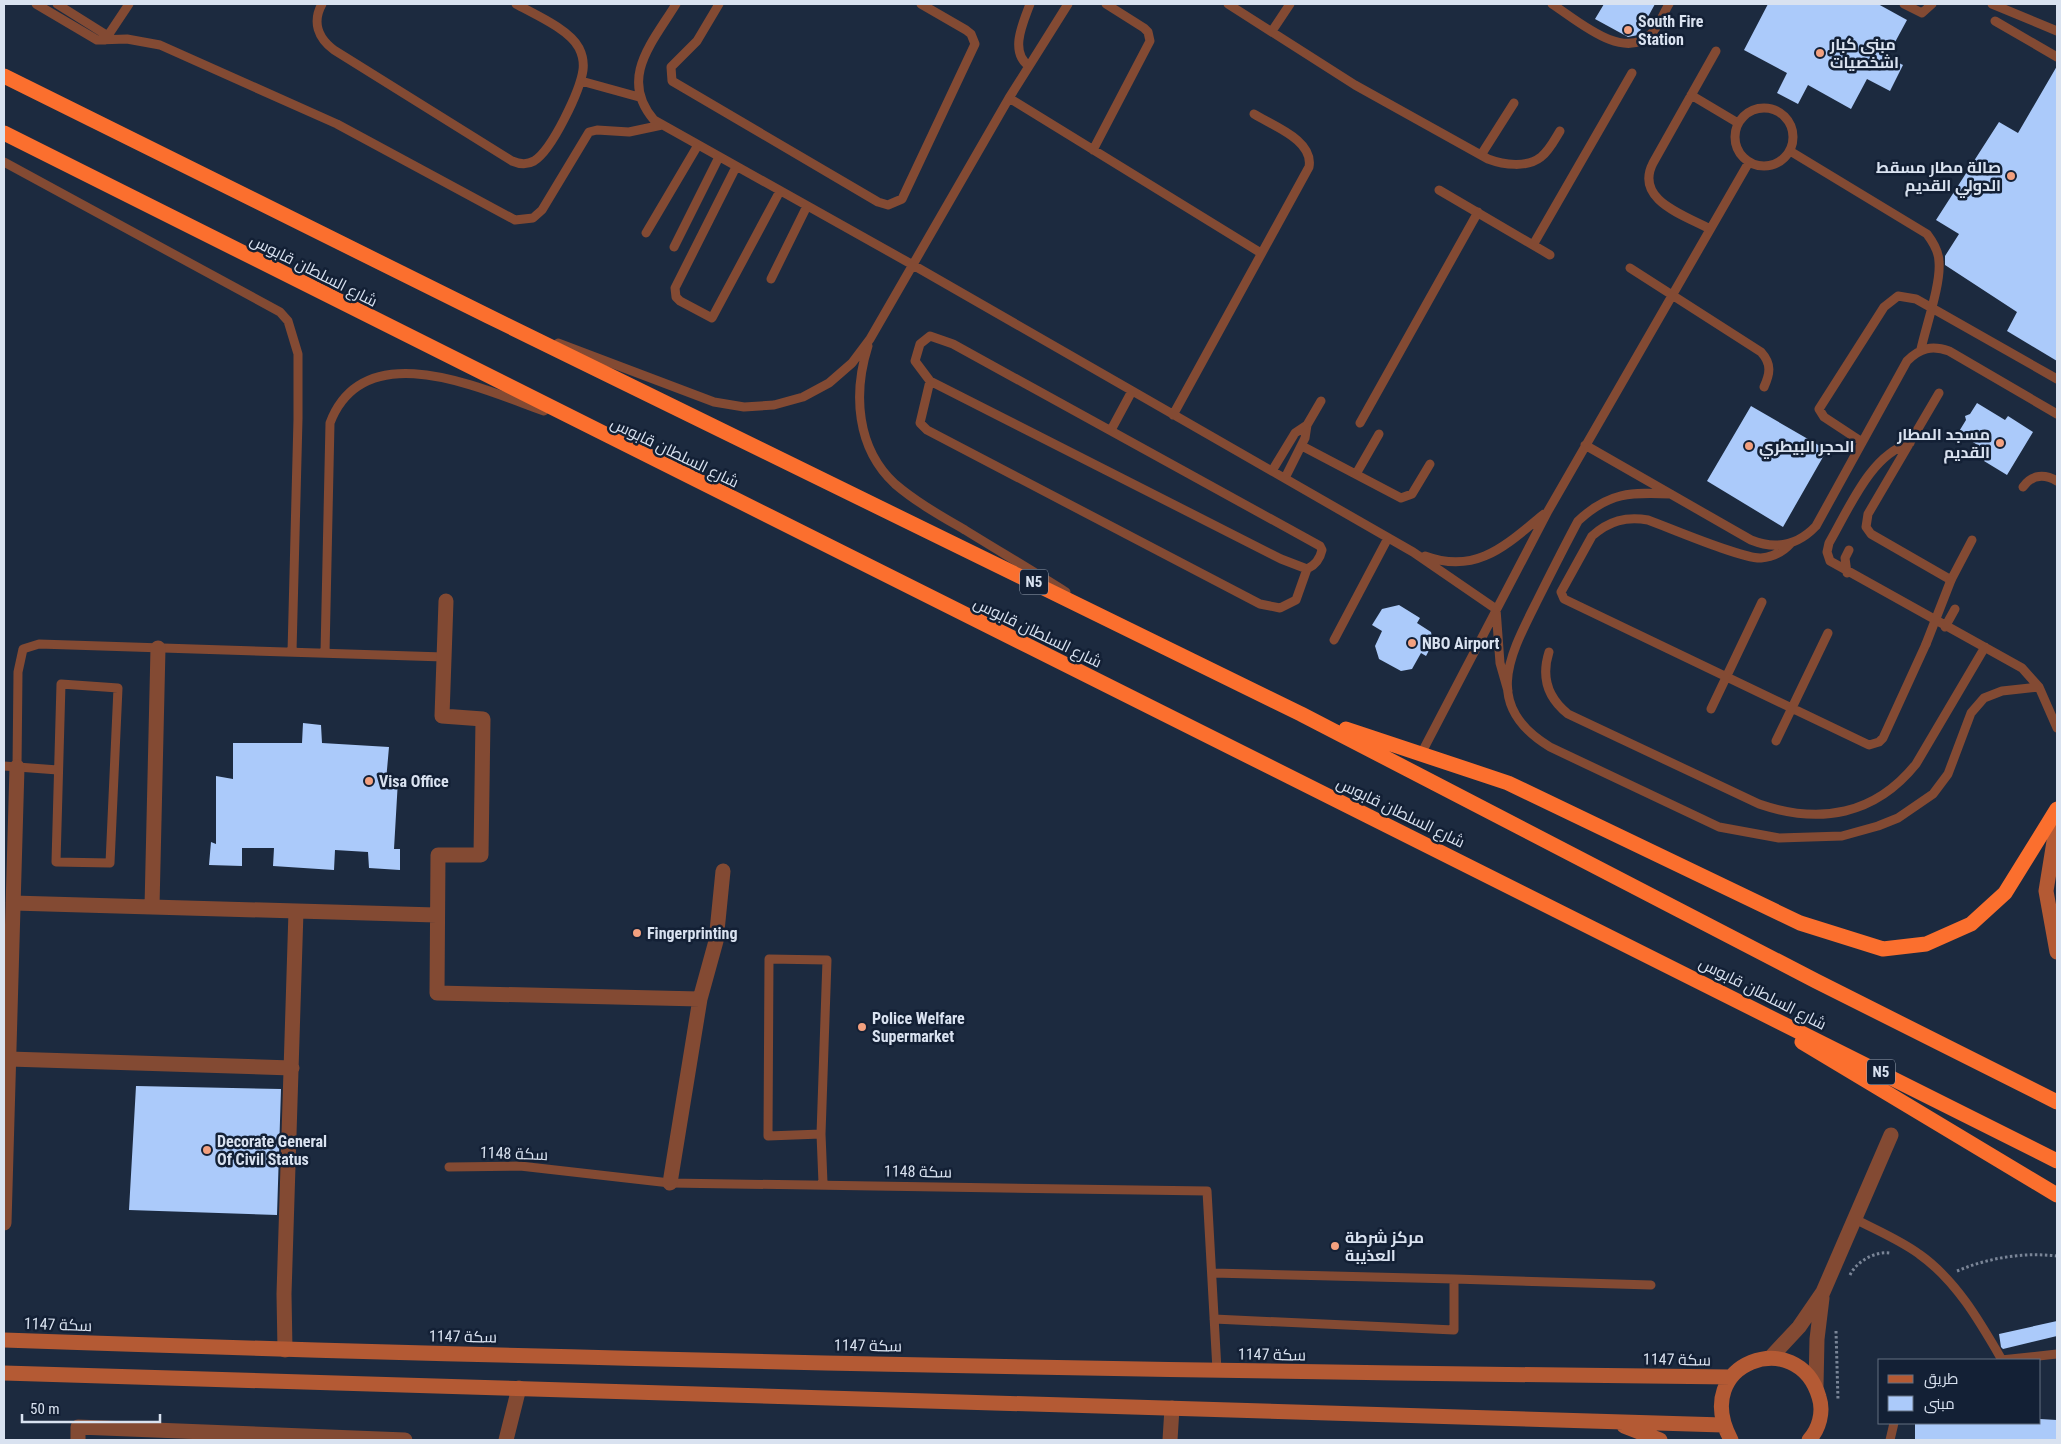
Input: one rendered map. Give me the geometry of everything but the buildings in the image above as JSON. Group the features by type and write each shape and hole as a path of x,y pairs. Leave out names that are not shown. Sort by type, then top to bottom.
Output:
{"highway":[{"name":"N5","path":"4,76 488,316 1301,714 1816,981 2057,1102"},
{"name":"شارع السلطان قابوس","path":"4,133 577,422 1705,983 2057,1161"},
{"path":"1301,714 1508,783 1800,923 1883,949 1926,944 1972,924 2005,893 2057,810"},
{"path":"1705,983 2057,1195"}],"street":[{"path":"446,601 442,716 483,719 481,855 438,855 436,915 437,993 700,998"},
{"path":"152,907 158,648"},
{"path":"4,1223 14,903 11,767"},
{"path":"2057,823 2046,891 2057,952"},
{"path":"670,1183 700,998 716,940 723,871"},
{"path":"14,903 436,915"},
{"path":"285,1350 284,1294 296,911"},
{"path":"9,1059 292,1068"},
{"path":"1770,1358 1798,1327 1822,1292 1891,1135"},
{"path":"1809,1440 1815,1433 1820,1418 1821,1402 1816,1386 1817,1339 1822,1292"},
{"name":"سكة 1147","path":"4,1340 285,1350 1217,1370 1731,1377"},
{"path":"1731,1440 1723,1425 1720,1408 1721,1400 1731,1377 1748,1364 1770,1358 1784,1360 1797,1366 1808,1375 1816,1386"},
{"path":"4,1373 1609,1420 1723,1425"},
{"path":"506,1440 519,1388"},
{"path":"1170,1440 1172,1408"},
{"path":"1609,1420 1660,1440"},
{"path":"78,1440 78,1427 405,1440"}],"lane":[{"path":"36,4 90,37 135,40 168,48 337,124 515,220 533,218 542,210 589,132 597,130 629,132 662,125"},
{"path":"57,4 106,38"},
{"path":"106,38 129,4"},
{"path":"322,4 317,17 317,27 326,44 518,163 529,163 539,157 566,116 581,81 583,61 576,42 566,33 516,4"},
{"path":"676,4 639,69 637,83 639,97 645,109 662,125 913,265 1388,538 1496,609"},
{"path":"719,4 697,41 670,67 670,77 675,85 878,202 894,204 902,198 975,44 971,34 966,30 921,4"},
{"path":"488,316 714,402 744,407 774,405 812,392 829,383 852,363 870,339 1009,98 1068,4"},
{"path":"1094,150 1150,41 1148,32 1144,28 1106,4"},
{"path":"1228,4 1355,85 1481,155 1503,164 1527,163 1542,157 1560,131"},
{"path":"1272,31 1290,4"},
{"path":"1552,4 1611,42 1628,44 1636,43 1650,34 1669,4"},
{"path":"1904,4 1922,13 1932,4"},
{"path":"1992,4 2057,31"},
{"path":"1028,5 1018,46 1020,58 1029,66"},
{"path":"1995,21 2057,57"},
{"path":"1710,229 1656,198 1649,185 1650,170 1716,51"},
{"path":"1533,245 1632,73"},
{"path":"581,81 639,97"},
{"path":"1691,95 1738,123"},
{"path":"1009,98 1261,253"},
{"path":"1481,155 1514,103"},
{"path":"1769,108 1778,111 1791,124 1793,133 1790,151 1776,164 1758,165 1749,162 1738,149 1735,132 1738,123 1751,110 1769,108"},
{"path":"1173,415 1310,160 1302,143 1254,114"},
{"path":"646,233 698,146"},
{"path":"1790,151 1927,234 1938,252 1939,262 1921,349 1907,361 1816,526 1809,533 1791,543 1785,550 1768,557 1750,557 1648,520 1628,518 1609,524 1592,536 1561,588 1564,599 1863,743 1874,745 1879,742 1926,644 1951,580 1972,540"},
{"path":"674,247 719,157"},
{"path":"4,162 280,312 288,321 298,354 292,652"},
{"path":"1421,754 1548,511 1749,162"},
{"path":"736,167 675,288 676,297 680,301 712,318 780,191"},
{"path":"1439,190 1550,255"},
{"path":"771,279 807,206"},
{"path":"1360,423 1478,212"},
{"path":"1630,268 1761,352 1770,367 1769,376 1764,388"},
{"path":"1862,442 1824,417 1820,412 1821,404 1887,302 1904,295 1931,306 2057,379"},
{"path":"930,336 952,344 1111,430 1320,546 1322,550 1320,557 1314,566 1307,569 1281,559 930,382 915,361 920,344 930,336"},
{"path":"870,339 861,368 858,399 861,422 875,458 893,482 917,502 1118,623"},
{"path":"1921,349 1940,348 1949,351 2057,414"},
{"path":"324,654 330,422 334,410 345,397 376,376 395,372 419,374 474,387 577,422"},
{"path":"930,382 920,422 927,430 1260,604 1280,608 1296,600 1307,569"},
{"path":"1111,430 1132,391"},
{"path":"1939,393 1865,518 1866,528 1872,534 1951,580"},
{"path":"1272,471 1296,432 1307,425 1321,401"},
{"path":"1284,478 1302,446 1307,434 1307,425"},
{"path":"1356,474 1379,434"},
{"path":"1910,443 1892,450 1878,462 1829,543 1827,552 1830,561 1847,573 1985,646 2022,668 2038,687 2057,728"},
{"path":"1302,446 1397,497 1405,498 1412,494 1430,464"},
{"path":"1586,446 1756,542 1771,546 1791,543"},
{"path":"2023,487 2029,480 2040,476 2057,481"},
{"path":"1508,691 1507,676 1513,648 1578,521 1596,506 1618,495 1634,493 1671,494"},
{"path":"1412,552 1438,561 1477,558 1501,549 1548,511"},
{"path":"1334,640 1388,538"},
{"path":"1847,573 1846,558 1849,550"},
{"path":"1710,709 1762,602"},
{"path":"1496,609 1500,663 1514,712 1526,730 1550,748 1719,827 1759,835 1801,839 1823,838 1860,832 1878,826 1916,807 1933,794 1948,774 1971,713 1984,698 2002,691 2038,687"},
{"path":"1945,626 1955,610"},
{"path":"1776,741 1828,633"},
{"path":"58,770 11,767 18,672 23,649 39,644 444,657"},
{"path":"1549,652 1545,675 1547,687 1556,702 1568,714 1759,804 1785,812 1813,815 1841,812 1868,803 1893,789 1904,779 1916,764 1985,646"},
{"path":"61,684 118,688 110,863 56,862 58,770 61,684"},
{"path":"821,1134 768,1136 769,959 827,960 821,1134 823,1184"},
{"name":"سكة 1148","path":"449,1167 520,1166 670,1183 823,1184 1172,1192 1207,1191 1217,1370"},
{"path":"1855,1219 1906,1245 1944,1276 1982,1326 2001,1359"},
{"path":"1213,1273 1651,1285"},
{"path":"1214,1319 1454,1330 1454,1279"},
{"path":"2011,1359 2057,1354"},
{"path":"1890,1440 1894,1424"}],"path":[{"path":"1849,1277 1853,1270 1872,1255 1888,1252 1896,1256"},
{"path":"1944,1276 1982,1260 2040,1254 2057,1256"},
{"path":"1836,1328 1838,1403"}],"place":[{"name":"South Fire Station","path":"1628,30"},
{"name":"مبنى كبار اشخصيات","path":"1820,53"},
{"name":"صالة مطار مسقط الدولي القديم","path":"2011,176"},
{"name":"مسجد المطار القديم","path":"2000,443"},
{"name":"الحجر البيطري","path":"1749,446"},
{"name":"NBO Airport","path":"1412,643"},
{"name":"Visa Office","path":"369,781"},
{"name":"Fingerprinting","path":"637,933"},
{"name":"Police Welfare Supermarket","path":"862,1027"},
{"name":"Decorate General Of Civil Status","path":"207,1150"},
{"name":"مركز شرطة العذيبة","path":"1335,1246"}]}
